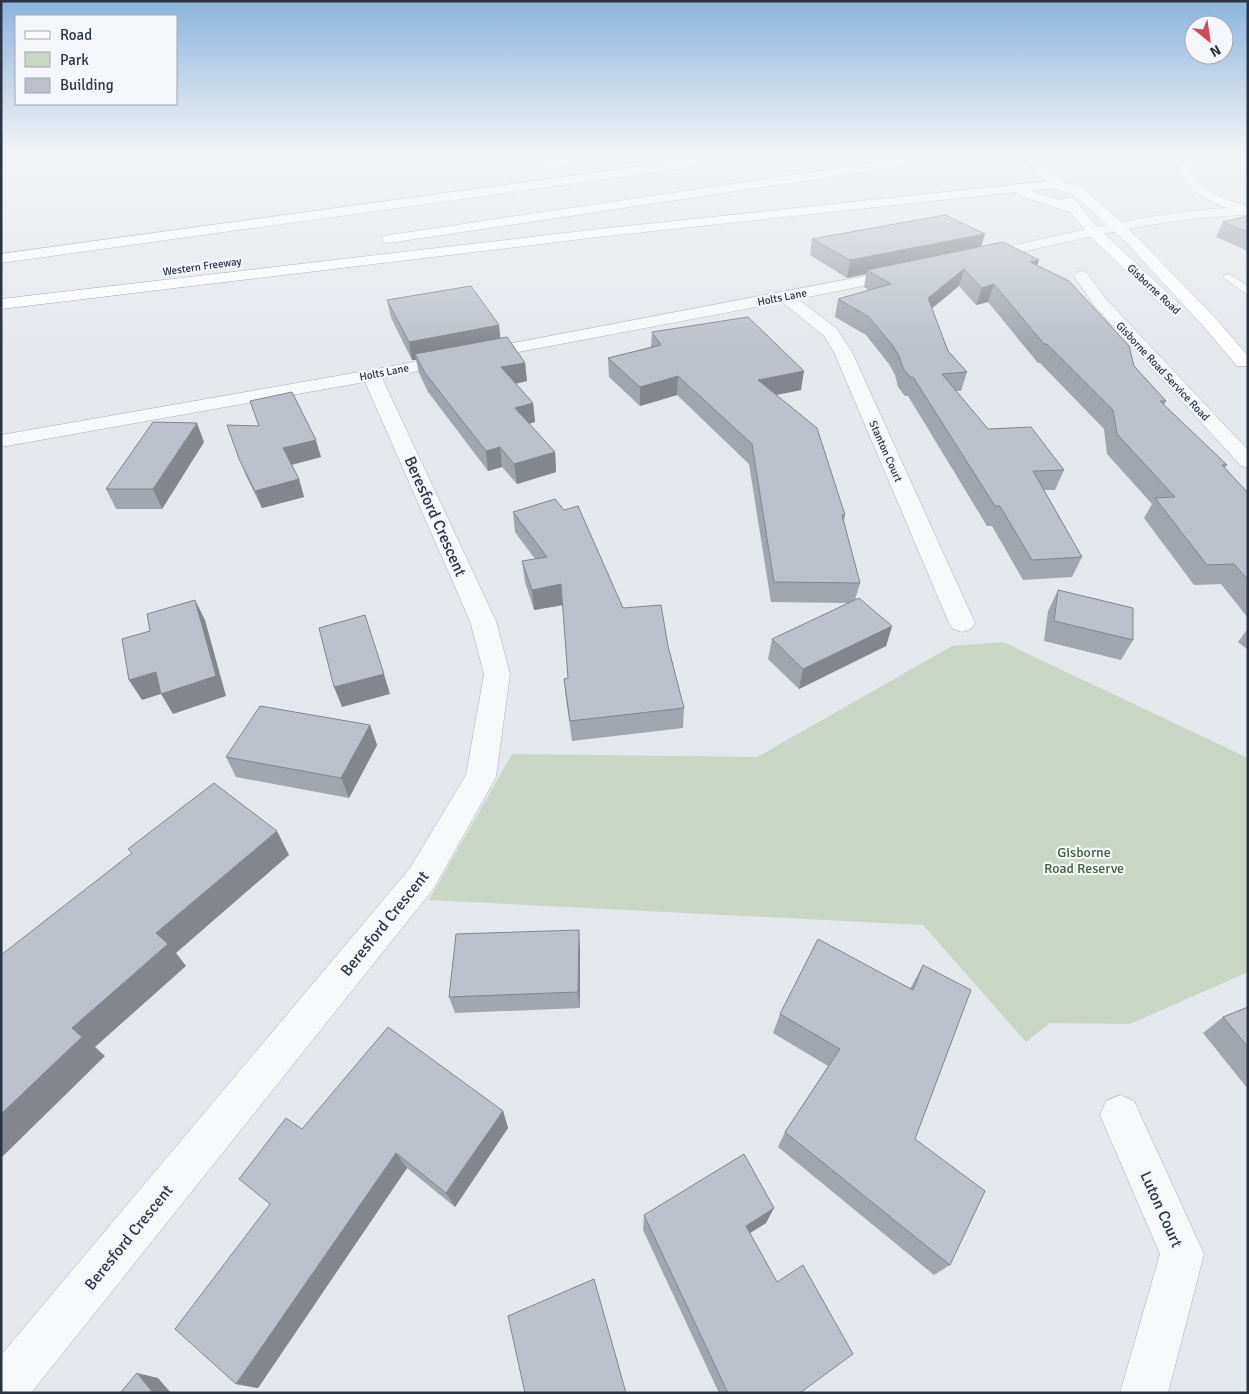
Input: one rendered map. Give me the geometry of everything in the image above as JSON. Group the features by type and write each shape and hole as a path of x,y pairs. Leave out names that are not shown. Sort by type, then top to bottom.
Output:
{"main road":[{"path":"1,254 227,218"},
{"path":"1,259 296,218"},
{"path":"375,241 529,218"},
{"path":"1,304 736,218"},
{"name":"Gisborne Road","path":"1082,218 1101,238 1193,324 1245,364"},
{"name":"Gisborne Road","path":"1108,218 1212,324 1245,364"},
{"name":"Western Freeway","path":"1,296 208,266"}],"street":[{"path":"969,262 1101,238 1231,218"},
{"name":"Holts Lane","path":"1,441 372,375 913,272"},
{"name":"Gisborne Road Service Road","path":"1082,276 1100,302 1248,462"},
{"name":"Stanton Court","path":"786,297 831,333 843,352 962,623"},
{"name":"Beresford Crescent","path":"1,1392 422,878 481,777 497,674 493,656 483,621 372,375"},
{"name":"Luton Court","path":"1120,1115 1182,1254 1144,1393"}],"lane":[{"path":"1229,277 1248,292"}],"green space":[{"name":"Gisborne Road Reserve","path":"1003,642 1248,758 1248,972 1130,1024 1050,1023 1026,1042 923,925 429,900 512,754 757,757 952,646"}],"building":[{"path":"928,218 951,218 985,234 850,260 812,239"},
{"path":"1248,218 1248,232 1223,222"},
{"path":"1003,242 1039,260 1030,262 1069,281 1129,346 1134,366 1166,401 1160,401 1227,465 1222,465 1248,493 1248,580 1234,564 1207,565 1155,498 1175,497 1117,434 1113,410 1047,344 1044,344 994,284 982,288 964,269 928,298 948,351 967,372 942,374 988,429 1031,427 1064,470 1033,471 1082,557 1032,560 1000,506 995,506 913,377 910,377 903,368 893,346 869,317 838,299 891,284 867,270"},
{"path":"471,286 499,325 409,342 387,300"},
{"path":"748,317 804,371 758,380 817,428 845,515 842,515 860,583 774,582 752,444 678,376 640,387 608,358 661,345 652,332"},
{"path":"507,337 525,363 501,367 533,403 515,408 555,452 514,464 500,447 486,451 425,373 415,354"},
{"path":"292,392 316,440 283,448 299,479 255,491 239,459 227,425 259,426 250,401"},
{"path":"153,422 197,423 153,489 106,489"},
{"path":"555,499 564,510 578,506 623,608 661,605 668,646 684,708 570,721 564,679 568,678 561,584 532,590 522,561 547,557 513,512"},
{"path":"1058,590 1133,608 1133,640 1054,621"},
{"path":"859,598 892,626 803,669 772,639"},
{"path":"195,600 216,676 161,694 156,672 129,680 122,639 150,631 147,614"},
{"path":"365,615 384,674 334,687 319,628"},
{"path":"260,706 370,725 341,778 226,757"},
{"path":"214,783 277,831 156,933 168,944 72,1028 82,1037 1,1114 1,955 132,853 128,849"},
{"path":"579,930 578,992 449,997 456,934"},
{"path":"818,939 913,990 923,965 971,990 915,1139 985,1191 950,1265 785,1132 840,1049 780,1014"},
{"path":"1248,1007 1248,1047 1223,1017"},
{"path":"388,1027 503,1111 446,1193 396,1153 236,1384 175,1329 270,1204 239,1179 286,1118 302,1129"},
{"path":"744,1154 774,1208 746,1226 777,1282 803,1265 853,1354 800,1393 728,1393 644,1215"},
{"path":"594,1279 626,1393 525,1393 508,1316"},
{"path":"137,1373 153,1393 120,1393"}]}
